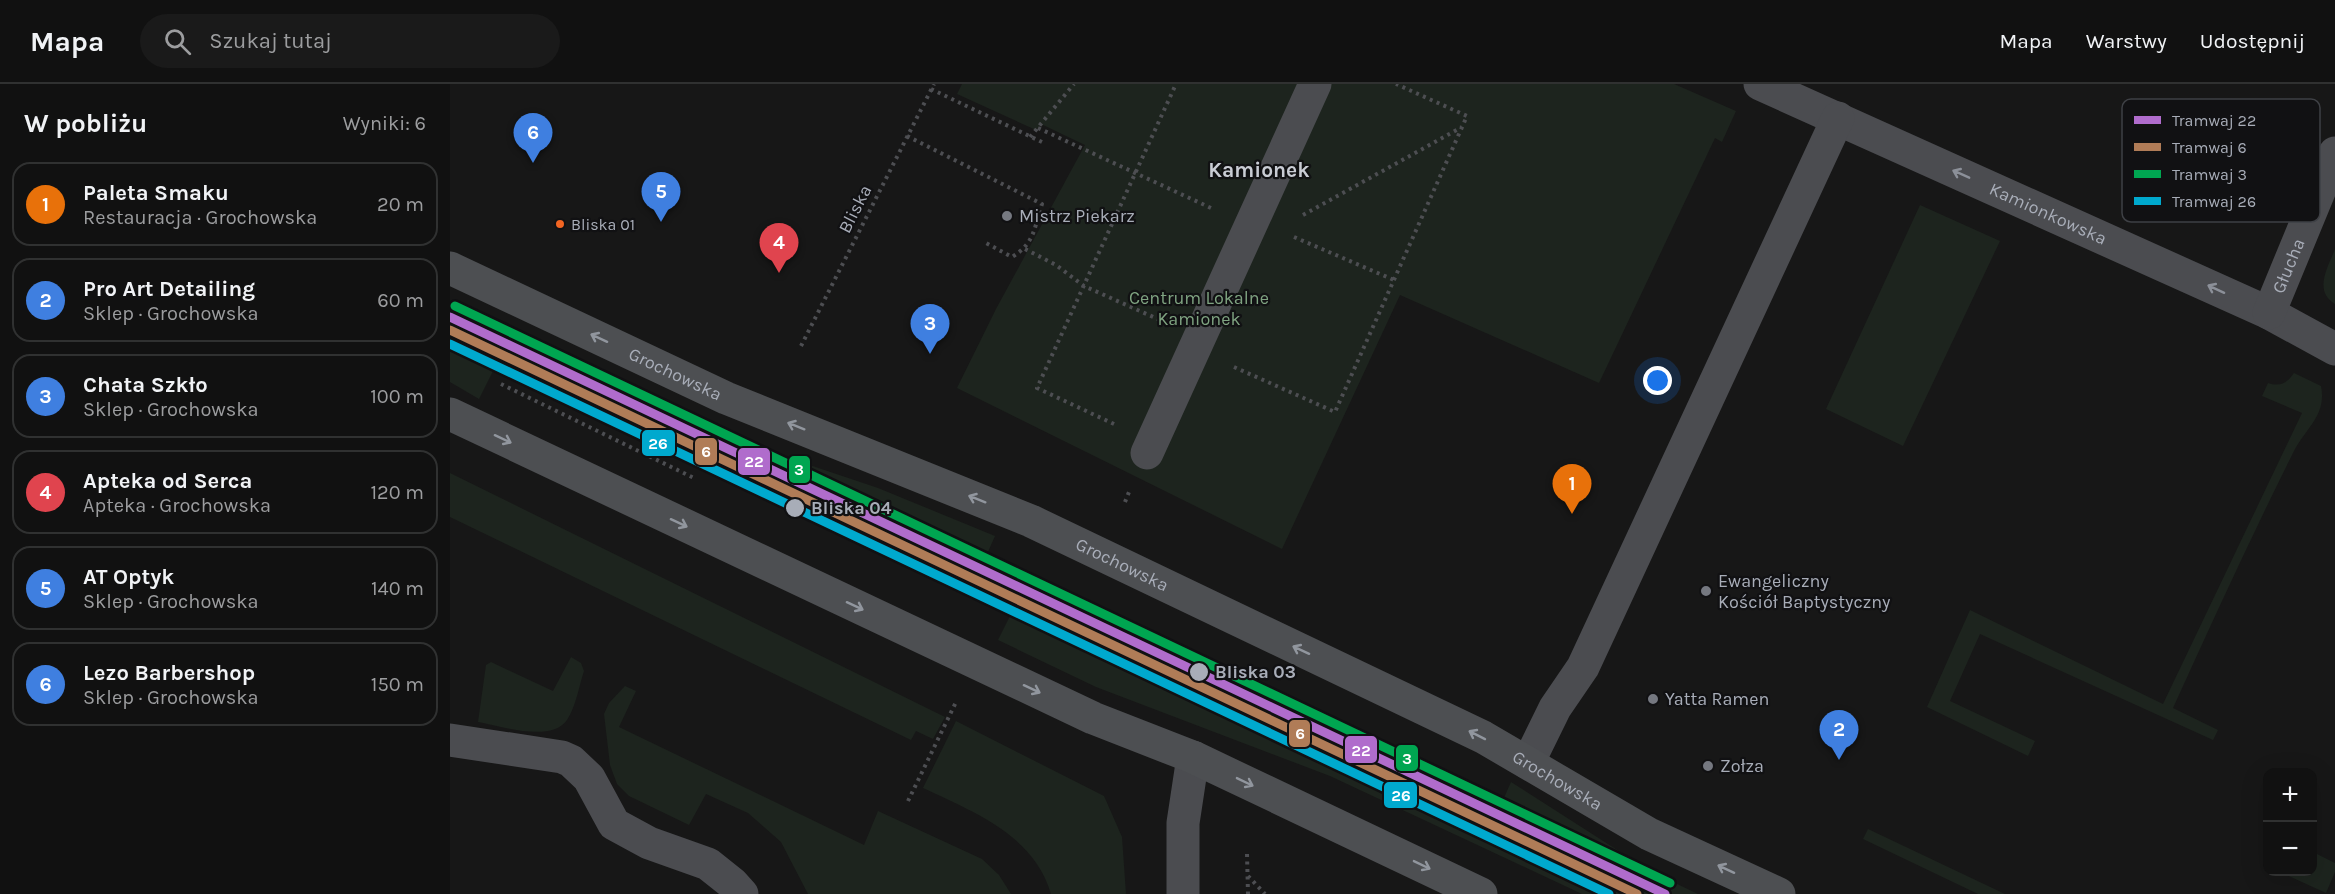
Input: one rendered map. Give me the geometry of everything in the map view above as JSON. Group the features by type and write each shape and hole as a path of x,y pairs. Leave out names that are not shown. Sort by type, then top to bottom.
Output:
{"main road":[{"name":"Grochowska","path":"450,268 726,398 1031,521 1483,737 1649,834 1779,894"},
{"path":"450,414 1093,718 1193,757 1481,894"}],"street":[{"path":"1149,448 1315,84"},
{"name":"Kamionkowska","path":"1760,84 2269,313 2335,349"},
{"path":"1528,763 1555,708 1583,667 1838,118"},
{"name":"Głucha","path":"2320,189 2335,153"},
{"name":"Głucha","path":"2269,313 2307,222"},
{"path":"450,740 562,757 571,761 589,778 614,824 649,843 708,864 742,894"},
{"path":"1183,894 1183,823 1193,757"}],"path":[{"name":"Bliska","path":"801,346 934,84"},
{"path":"1030,137 1074,84"},
{"path":"1149,448 1037,388 1176,84"},
{"path":"1025,249 1056,265 1084,286 1335,412 1467,116 1396,84"},
{"path":"931,89 1046,144"},
{"path":"1297,218 1463,127"},
{"path":"1038,128 1136,173 1245,237 1276,229 1394,280"},
{"path":"907,136 1042,204 1025,249 1012,256 986,243"},
{"path":"908,801 956,702"},
{"path":"1247,854 1248,894"},
{"path":"1248,876 1265,894"}],"green space":[{"name":"Centrum Lokalne Kamionek","path":"962,84 1674,84 1736,111 1722,142 1715,138 1599,383 1400,295 1282,549 957,388 996,309 1085,145 1041,124 1036,130 957,94"},
{"path":"1920,205 2000,241 1903,446 1826,409"},
{"path":"2335,249 2335,304 2328,299 2323,286"},
{"path":"450,304 744,443 878,488 995,536 975,581 502,353 479,399 450,382"},
{"path":"2294,373 2321,386 2321,405 2278,483 2173,708 2218,730 2213,740 1980,634 1950,701 2035,741 2028,756 1927,707 1970,610 2163,704 2302,413 2262,396 2268,383 2276,385 2283,383"},
{"path":"450,473 945,717 933,739 916,731 911,740 450,517"},
{"path":"1019,598 1493,823 1511,782 1650,871 1698,894 1582,894 1330,776 1096,687 998,640"},
{"path":"571,657 581,663 584,671 573,709 560,727 538,732 478,722 486,665 491,662 553,691"},
{"path":"625,686 636,691 619,727 864,845 878,811 982,859 999,875 1011,894 808,894 781,842 748,813 706,794 689,825 629,796 617,784 610,765 604,714 609,703"},
{"path":"956,721 1104,796 1122,837 1126,894 1051,894 1043,873 1016,841 1000,828 962,806 923,788"},
{"path":"1868,829 2005,894 1978,894 1863,839"},
{"path":"2317,854 2335,863 2335,872 2326,893 2289,876 2317,876"}],"tram line":[{"name":"3","path":"455,306 1670,883"},
{"name":"22","path":"450,317 1665,894"},
{"name":"6","path":"450,330 1637,894"},
{"name":"26","path":"450,344 1609,894"}],"place":[{"name":"Lezo Barbershop","path":"533,163"},
{"name":"Mistrz Piekarz","path":"1007,216"},
{"name":"AT Optyk","path":"661,222"},
{"name":"Bliska 01","path":"560,224"},
{"name":"Apteka od Serca","path":"779,273"},
{"name":"Chata Szkło","path":"930,354"},
{"name":"Bliska 04","path":"795,508"},
{"name":"Paleta Smaku","path":"1572,514"},
{"name":"Ewangeliczny Kościół Baptystyczny","path":"1706,591"},
{"name":"Bliska 03","path":"1199,672"},
{"name":"Yatta Ramen","path":"1653,699"},
{"name":"Pro Art Detailing","path":"1839,760"},
{"name":"Zołza","path":"1708,766"}],"district":[{"name":"Kamionek","path":"1259,170"}]}
